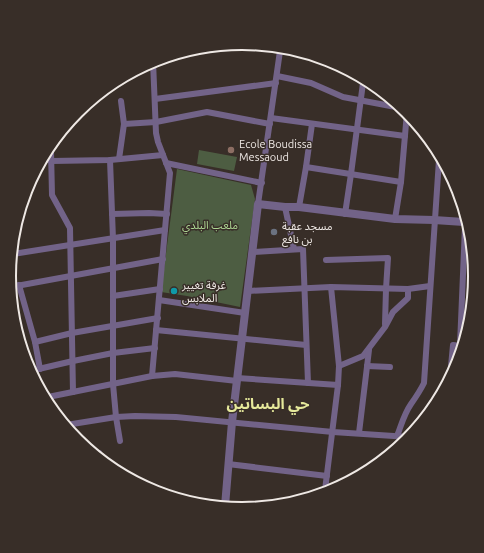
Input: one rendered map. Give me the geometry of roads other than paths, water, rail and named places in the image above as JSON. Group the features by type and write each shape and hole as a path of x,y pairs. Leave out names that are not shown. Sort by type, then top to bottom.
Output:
{"street":[{"path":"225,502 232,422 258,204 280,54"},
{"path":"152,376 170,173 158,142 153,69"},
{"path":"155,99 276,79 311,83 343,97 390,106"},
{"path":"345,214 363,86"},
{"path":"119,159 124,124 121,101"},
{"path":"124,124 156,122 207,112 270,121 312,124 405,136"},
{"path":"395,220 401,182 406,121"},
{"path":"299,207 312,124"},
{"path":"73,392 70,228 52,195 49,160 110,160 163,155"},
{"path":"110,160 113,239 114,384 116,417 120,441"},
{"path":"166,163 262,183"},
{"path":"397,436 410,405 421,391 424,383 439,165"},
{"path":"306,167 401,182"},
{"path":"258,204 299,207 395,220 461,222"},
{"path":"285,207 294,250"},
{"path":"112,214 166,214"},
{"path":"17,253 165,230"},
{"path":"463,321 465,238"},
{"path":"253,252 302,249 308,383"},
{"path":"16,286 163,258"},
{"path":"326,260 388,258 386,327"},
{"path":"19,285 35,342 40,369"},
{"path":"248,291 331,287 408,289 430,286"},
{"path":"326,486 339,366 331,287"},
{"path":"113,296 160,289"},
{"path":"339,366 363,356 386,327 393,312 408,298 408,289"},
{"path":"159,300 245,312"},
{"path":"35,342 72,333 158,318"},
{"path":"156,330 306,345"},
{"path":"451,362 453,345 457,346"},
{"path":"36,370 113,353 155,348"},
{"path":"358,433 369,348"},
{"path":"367,366 390,367"},
{"path":"51,396 152,376 175,374 237,380 338,385"},
{"path":"71,424 116,417 176,417 333,432 402,436"},
{"path":"228,464 327,476"}],"place":[{"name":"Ecole Boudissa Messaoud","path":"231,150"},
{"name":"مسجد عقبة بن نافع","path":"274,232"},
{"name":"غرفة تغيير الملابس","path":"174,291"}],"district":[{"name":"حي البساتين","path":"268,403"}],"park label":[{"name":"ملعب البلدي","path":"210,225"}]}
